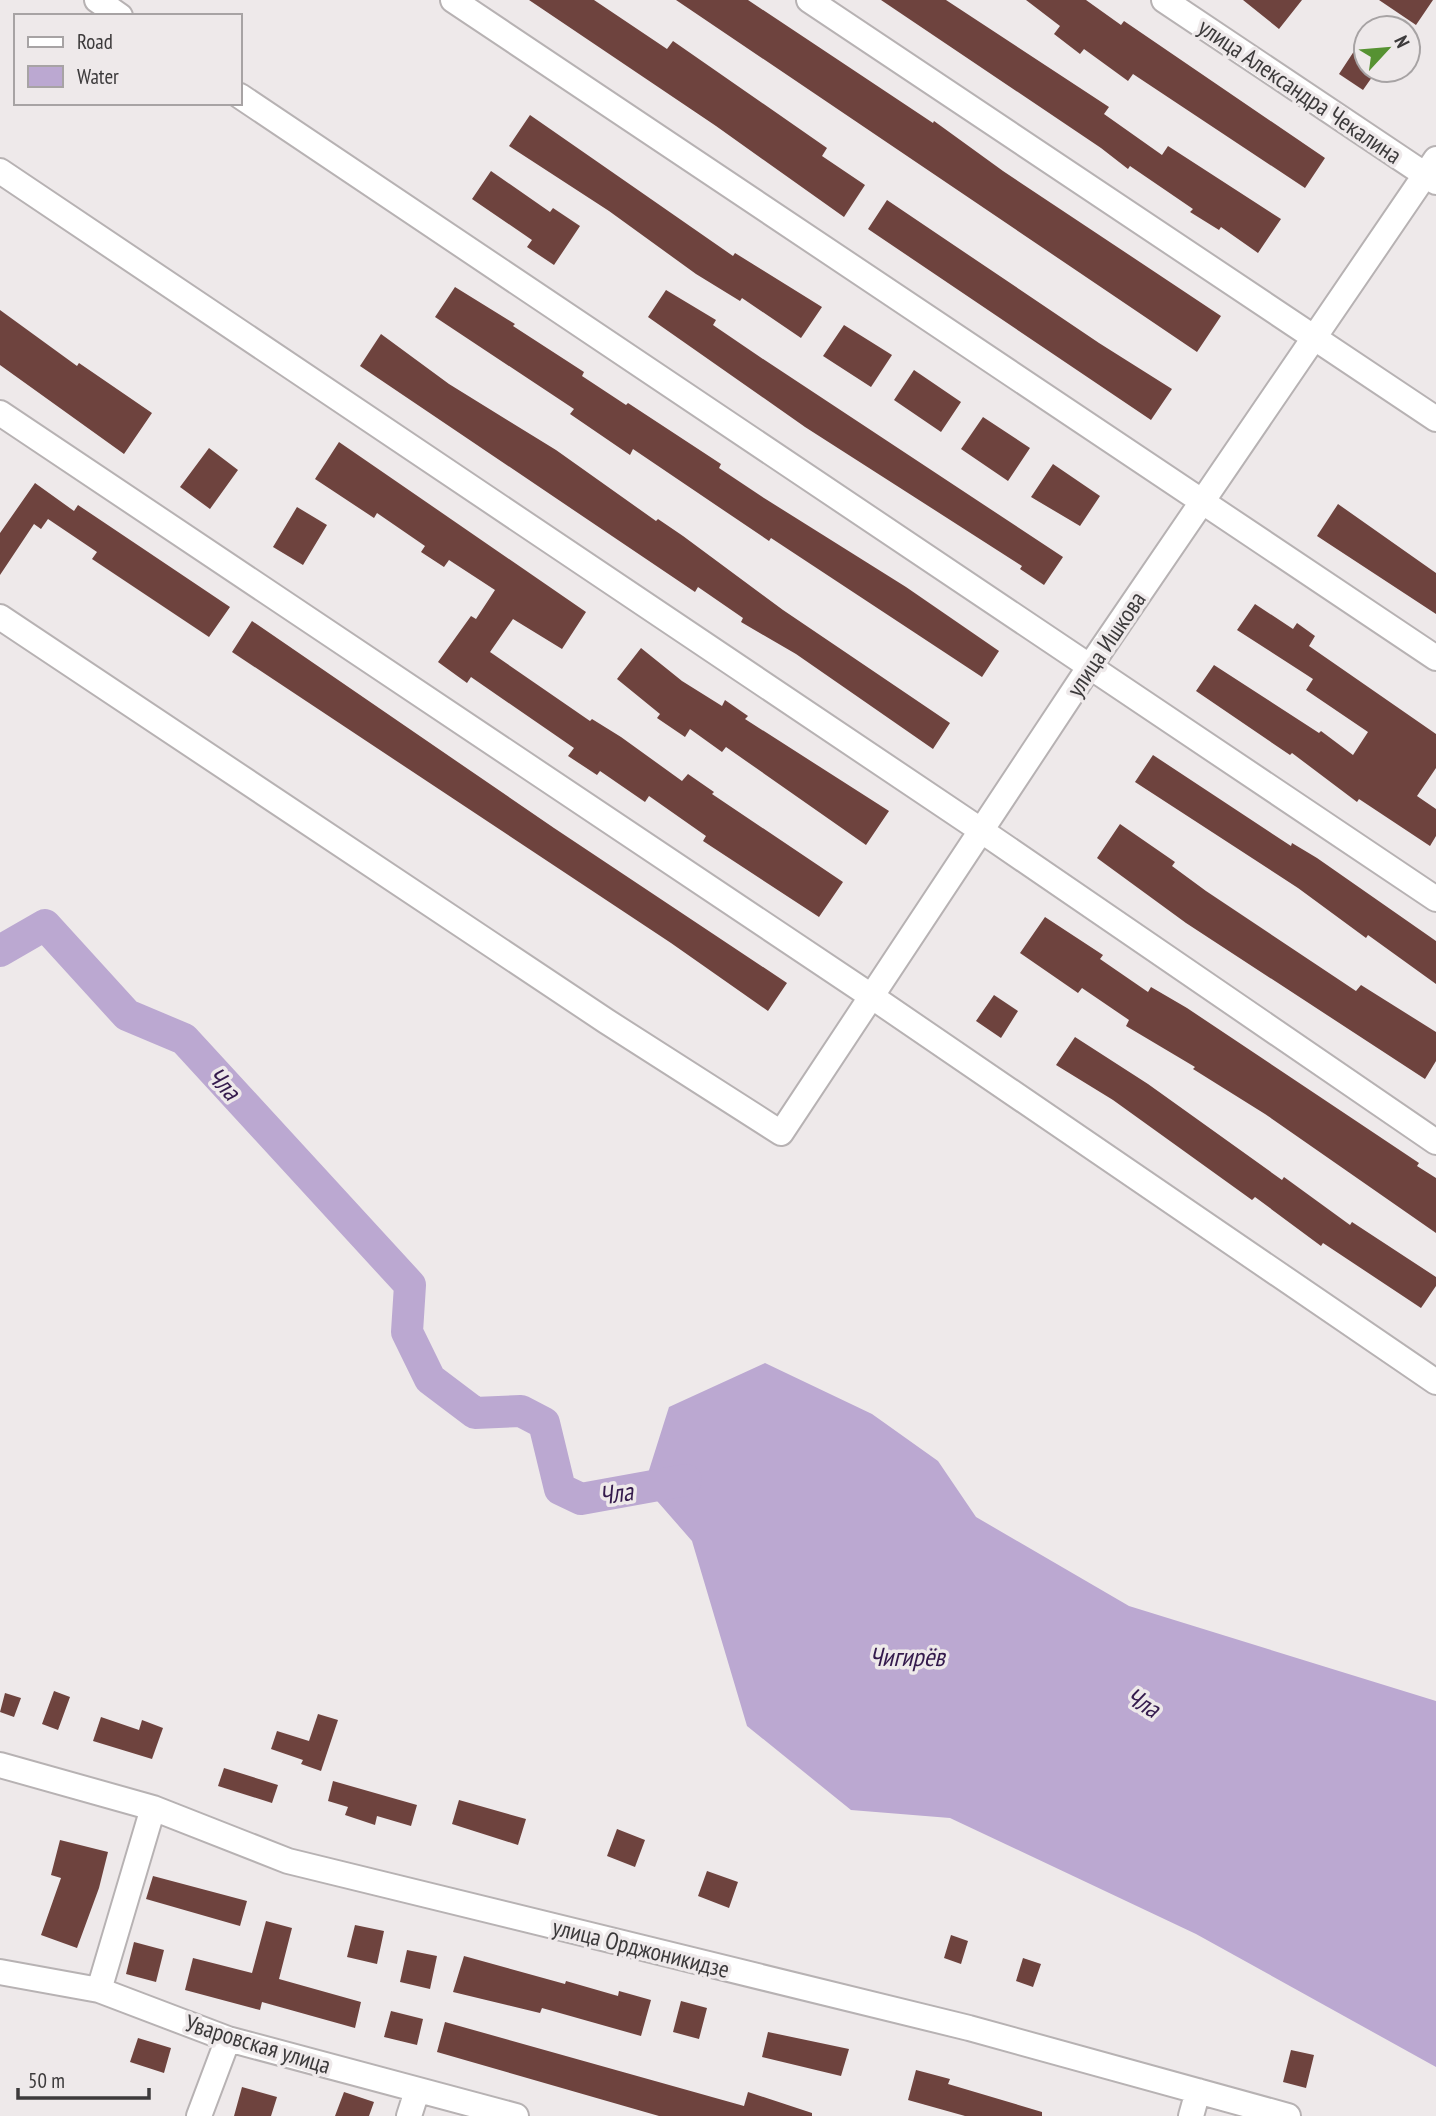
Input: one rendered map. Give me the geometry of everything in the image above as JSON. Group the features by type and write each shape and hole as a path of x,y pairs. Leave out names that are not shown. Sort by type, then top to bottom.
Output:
{"street":[{"path":"97,0 117,14"},
{"path":"453,0 1436,658"},
{"path":"809,0 1436,419"},
{"name":"улица Александра Чекалина","path":"1164,0 1432,172"},
{"path":"242,97 1436,899"},
{"path":"0,171 982,831 1436,1142"},
{"name":"улица Ишкова","path":"0,617 594,1013 781,1133 1312,336 1432,172"},
{"path":"0,413 871,996 1436,1382"},
{"name":"улица Орджоникидзе","path":"0,1765 153,1808 288,1861 969,2028 1288,2116"},
{"path":"99,1990 153,1808"},
{"name":"Уваровская улица","path":"0,1972 99,1990 228,2039 516,2116"},
{"path":"199,2116 228,2039"},
{"path":"409,2116 417,2091"},
{"path":"1191,2116 1198,2091"}],"water":[{"name":"Чигирёв","path":"765,1363 872,1414 938,1461 976,1517 1129,1606 1436,1701 1436,2067 1196,1934 950,1818 851,1810 747,1726 692,1541 644,1486 669,1407"}],"building":[{"path":"529,0 594,0 667,49 673,41 827,148 822,156 865,185 844,217 716,126"},
{"path":"676,0 748,0 933,123 934,121 1003,171 1221,316 1197,352"},
{"path":"881,0 946,0 1109,107 1104,114 1162,155 1168,146 1281,219 1258,253 1221,227 1219,230 1190,212 1193,209 1130,166 1128,169"},
{"path":"1026,0 1086,0 1121,25 1124,21 1325,158 1305,188 1133,74 1128,81 1084,49 1080,54 1054,34 1060,26"},
{"path":"1243,0 1302,0 1279,29"},
{"path":"1379,0 1433,0 1422,16 1422,14 1400,14"},
{"path":"1352,54 1352,83 1339,74"},
{"path":"1354,84 1367,84 1363,90"},
{"path":"530,115 733,256 735,253 822,307 801,338 742,298 740,301 696,274 609,211 509,146"},
{"path":"491,171 550,212 553,208 580,226 554,265 527,247 532,240 472,199"},
{"path":"887,200 1172,389 1151,420 868,229"},
{"path":"455,287 515,324 513,326 584,372 582,376 721,464 719,468 906,587 999,651 982,677 771,538 769,541 633,449 630,455 570,414 574,409 435,317"},
{"path":"666,290 716,320 713,325 760,357 1063,557 1044,585 1020,569 1022,566 805,427 648,317"},
{"path":"0,310 77,366 79,363 152,413 124,454 0,365"},
{"path":"844,325 892,355 871,387 823,356"},
{"path":"381,334 449,384 556,450 656,521 658,519 683,536 783,610 950,723 933,749 796,654 741,622 743,618 698,587 695,592 360,366"},
{"path":"914,370 961,402 941,432 894,400"},
{"path":"983,417 1030,448 1008,481 961,449"},
{"path":"339,442 586,612 562,649 513,619 490,652 590,721 592,719 621,737 682,781 688,774 714,792 712,794 843,882 819,917 703,841 706,836 649,796 645,802 600,771 597,775 568,756 574,748 471,677 467,683 438,662 471,616 476,619 495,590 449,560 444,567 421,552 425,546 377,513 374,518 315,479"},
{"path":"209,448 238,470 210,509 180,487"},
{"path":"1053,464 1100,496 1080,526 1031,497"},
{"path":"35,483 74,511 78,505 230,607 209,637 92,559 97,552 48,519 41,529 34,524 0,575 0,533"},
{"path":"1338,504 1436,573 1436,614 1317,536"},
{"path":"297,507 327,525 303,565 273,547"},
{"path":"1255,604 1293,629 1297,623 1315,636 1309,646 1436,734 1436,768 1417,796 1436,809 1436,836 1430,846 1359,799 1357,802 1292,753 1290,755 1196,691 1214,665 1319,733 1321,731 1353,755 1368,732 1306,690 1313,679 1237,630"},
{"path":"252,621 554,828 787,983 768,1011 671,943 232,652"},
{"path":"641,648 682,681 722,706 725,700 748,716 745,719 889,811 866,845 726,747 722,752 690,729 685,737 657,718 660,714 617,679"},
{"path":"1153,755 1291,846 1292,843 1317,858 1436,941 1436,984 1368,935 1366,938 1298,888 1135,782"},
{"path":"1120,824 1175,862 1172,866 1206,891 1356,991 1361,985 1436,1032 1436,1061 1425,1079 1186,923 1097,858"},
{"path":"1045,917 1103,955 1100,959 1148,992 1151,987 1187,1008 1419,1163 1417,1166 1436,1178 1436,1233 1265,1114 1193,1069 1195,1067 1126,1026 1129,1020 1082,988 1078,993 1020,953"},
{"path":"994,995 1018,1011 1001,1038 976,1021"},
{"path":"1075,1037 1148,1084 1282,1180 1284,1177 1350,1225 1352,1222 1436,1277 1436,1286 1421,1308 1323,1243 1321,1246 1255,1197 1252,1200 1113,1100 1056,1065"},
{"path":"54,1691 70,1697 58,1730 42,1724"},
{"path":"5,1693 21,1698 14,1717 0,1712"},
{"path":"318,1714 338,1720 321,1771 301,1764 303,1760 271,1749 277,1731 309,1741"},
{"path":"101,1717 139,1730 142,1720 163,1728 152,1759 93,1741"},
{"path":"224,1768 278,1785 272,1803 218,1786"},
{"path":"333,1781 417,1805 411,1826 377,1816 375,1825 345,1815 348,1807 328,1801"},
{"path":"459,1800 526,1819 518,1845 452,1824"},
{"path":"617,1829 645,1840 635,1867 607,1856"},
{"path":"60,1840 108,1852 99,1888 77,1948 41,1935 61,1878 51,1875"},
{"path":"707,1871 738,1882 729,1908 698,1896"},
{"path":"153,1876 247,1901 240,1926 146,1899"},
{"path":"266,1921 292,1928 279,1979 361,2002 355,2028 262,2002 260,2010 185,1990 193,1958 252,1973"},
{"path":"355,1925 384,1931 377,1964 347,1957"},
{"path":"951,1935 968,1941 961,1964 944,1958"},
{"path":"134,1942 164,1950 156,1982 126,1974"},
{"path":"407,1950 437,1956 430,1989 400,1982"},
{"path":"464,1956 565,1984 566,1981 618,1996 619,1991 651,2000 641,2036 542,2008 540,2013 453,1992"},
{"path":"1023,1958 1041,1964 1033,1987 1016,1981"},
{"path":"681,2001 707,2008 699,2039 673,2032"},
{"path":"391,2011 423,2019 417,2045 384,2037"},
{"path":"445,2022 744,2106 748,2092 812,2113 812,2116 659,2116 437,2052"},
{"path":"768,2032 849,2049 841,2076 762,2057"},
{"path":"138,2038 171,2048 164,2073 130,2062"},
{"path":"1291,2050 1314,2055 1306,2088 1283,2082"},
{"path":"916,2070 950,2079 948,2084 1042,2112 1042,2116 965,2116 908,2100"},
{"path":"242,2087 277,2097 271,2116 234,2116"},
{"path":"344,2092 374,2102 369,2116 335,2116"}],"waterway":[{"name":"Чла","path":"0,951 45,925 127,1015 184,1039 410,1285 407,1332 430,1379 475,1413 521,1411 544,1423 560,1489 581,1499 686,1480"}]}
